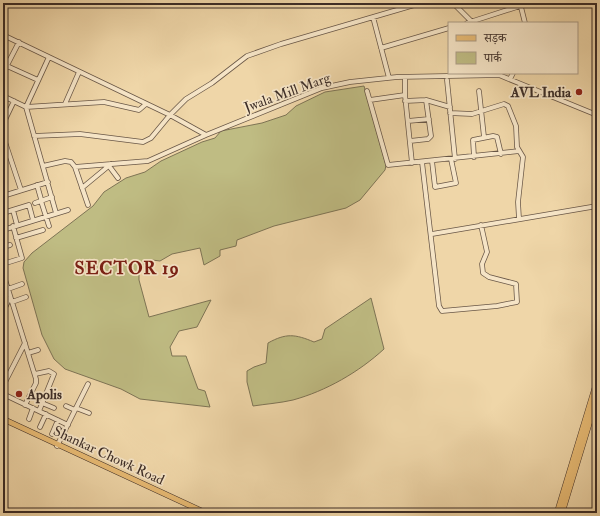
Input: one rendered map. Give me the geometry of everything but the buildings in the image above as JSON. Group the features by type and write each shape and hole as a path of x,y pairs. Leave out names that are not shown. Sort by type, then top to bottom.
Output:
{"main road":[{"path":"557,513 597,382"},
{"path":"562,513 597,398"},
{"name":"Shankar Chowk Road","path":"3,420 199,513"},
{"name":"Shankar Chowk Road","path":"58,446 206,513"}],"street":[{"path":"34,136 80,134 143,142 151,138 170,115 186,99 212,83 247,56 281,44 421,3"},
{"path":"454,3 469,22 520,4 525,22"},
{"path":"373,17 389,78"},
{"path":"381,48 448,28"},
{"path":"3,35 170,115 206,135"},
{"path":"3,73 19,42"},
{"path":"49,57 26,107 56,213"},
{"path":"6,66 38,80"},
{"path":"65,104 79,72"},
{"path":"510,79 512,74"},
{"name":"Jwala Mill Marg","path":"43,166 68,161 75,167 148,161 206,135 322,88 350,82 389,78 493,75 510,79 597,115"},
{"path":"406,77 405,95 412,163"},
{"path":"426,188 456,184 447,80"},
{"path":"368,91 386,163 390,165 519,151"},
{"path":"479,91 480,112 484,137"},
{"path":"370,100 405,95"},
{"path":"3,96 26,107 104,102 138,110 146,104"},
{"path":"406,101 426,100 450,107"},
{"path":"410,140 430,137 426,100"},
{"path":"3,124 14,101"},
{"path":"450,113 472,114 506,104 516,126 517,145 523,157 518,202 519,219"},
{"path":"408,121 429,119"},
{"path":"3,136 5,151 21,190"},
{"path":"474,157 473,140 484,137 496,136 501,154"},
{"path":"432,161 435,187"},
{"path":"422,162 442,311 515,303 517,300 516,284 489,277 483,273 482,260 487,252 481,225"},
{"path":"82,188 111,165 118,178"},
{"path":"75,167 88,205"},
{"path":"3,196 48,182"},
{"path":"37,186 49,226"},
{"path":"35,203 52,197"},
{"path":"3,213 29,205 33,220"},
{"path":"432,234 597,206"},
{"path":"3,264 22,258 16,238 13,210"},
{"path":"3,230 68,210"},
{"path":"16,238 43,230"},
{"path":"3,247 10,245"},
{"path":"3,273 35,374 36,383 25,404"},
{"path":"8,289 22,284"},
{"path":"3,312 10,297"},
{"path":"12,302 26,298"},
{"path":"3,386 25,343"},
{"path":"28,353 38,350"},
{"path":"35,374 49,371 54,374 39,411"},
{"path":"58,446 75,409 81,403 88,384"},
{"path":"3,394 68,425"},
{"path":"42,403 54,408"},
{"path":"66,406 89,413"},
{"path":"29,419 33,408"},
{"path":"40,427 46,414"},
{"path":"52,434 58,420"}],"green space":[{"path":"364,86 386,165 385,170 360,200 346,208 274,226 237,240 236,246 220,250 220,256 204,265 200,248 172,254 160,261 152,260 139,271 139,280 149,317 211,300 197,327 179,331 170,347 172,356 186,356 198,389 205,391 210,407 140,399 121,389 65,369 54,359 42,335 23,268 24,262 32,253 93,206 104,192 126,178 145,172 161,161 202,142 215,138 221,131 262,123 286,115 296,106 325,92"},
{"path":"371,298 384,349 353,373 330,386 293,400 253,406 247,382 247,371 266,363 268,343 285,336 301,337 314,342 322,339 325,329"}],"place":[{"name":"AVL India","path":"579,92"},
{"name":"Apolis","path":"19,394"}],"district":[{"name":"SECTOR 19","path":"127,268"}]}
